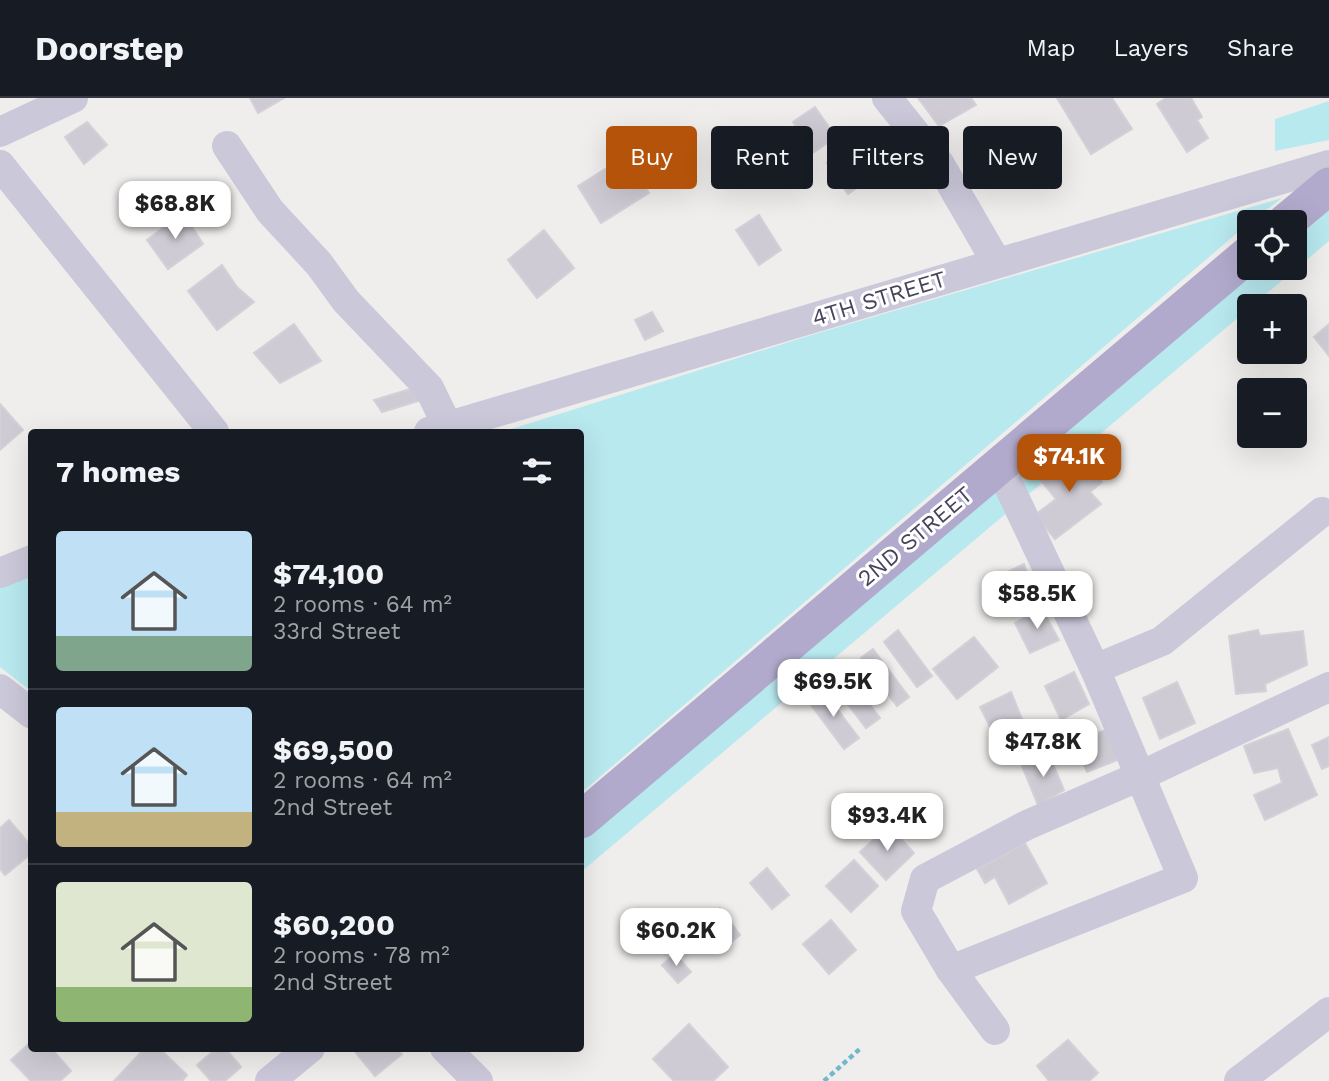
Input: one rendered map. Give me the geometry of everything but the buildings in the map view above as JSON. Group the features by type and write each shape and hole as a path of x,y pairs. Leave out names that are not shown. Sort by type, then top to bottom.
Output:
{"main road":[{"path":"1300,210 1329,186"},
{"name":"2ND STREET","path":"584,817 1237,264"}],"street":[{"path":"0,132 73,98"},
{"path":"887,98 939,163 997,263"},
{"path":"227,146 270,211 319,264 346,301 429,388 438,429"},
{"path":"0,165 212,429"},
{"name":"4TH STREET","path":"441,429 1329,165"},
{"path":"951,970 1183,878 1096,669 999,465"},
{"path":"1096,669 1162,641 1322,512"},
{"path":"0,573 28,562"},
{"path":"995,1030 951,970 916,911 925,879 1027,825 1140,776 1329,687"},
{"path":"0,689 28,711"},
{"path":"1239,1081 1329,1012"},
{"path":"270,1081 305,1052"},
{"path":"449,1052 478,1081"}],"path":[{"path":"824,1081 862,1047"}],"shaded area":[{"path":"1329,101 1329,140 1275,151 1275,119"},
{"path":"1282,198 1266,210 1241,210"},
{"path":"1329,200 1329,241 1307,260 1307,219"},
{"path":"1237,211 1237,233 584,790 584,429 512,429 808,336"},
{"path":"1237,279 1283,280 1266,294 1237,294 1237,319 584,869 584,833"},
{"path":"28,574 28,689 0,667 0,586"}]}
